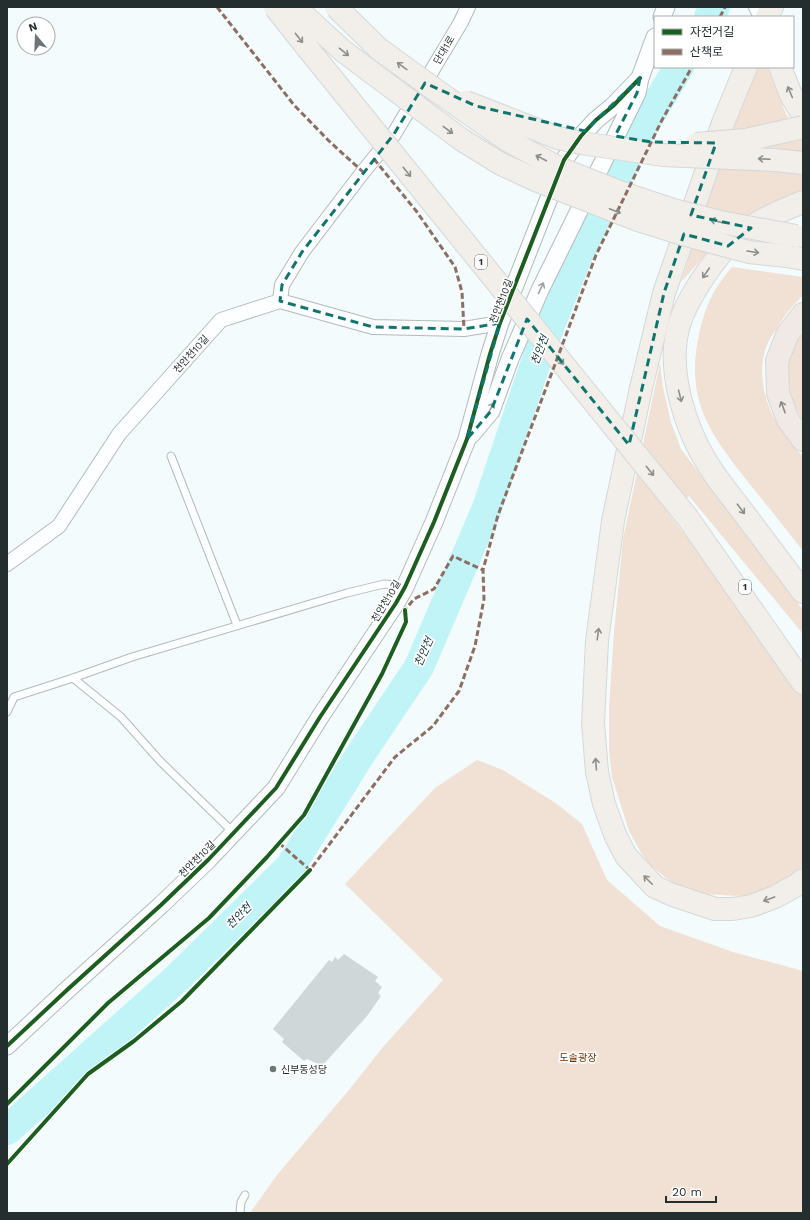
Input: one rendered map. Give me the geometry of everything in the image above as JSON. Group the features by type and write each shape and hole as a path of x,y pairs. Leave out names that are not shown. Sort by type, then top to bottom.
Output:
{"highway":[{"name":"1","path":"275,7 308,50 803,658"},
{"path":"295,7 343,51 462,140 501,164 538,181 638,220 749,252 795,258"},
{"path":"336,7 379,49 426,90 507,140 561,169 625,194 672,210 720,222 799,236"},
{"path":"768,16 772,7"},
{"path":"746,68 723,123 664,293 641,388 613,521 597,641 593,723 597,772 604,804 616,837 626,856 654,887 715,909 733,909 751,906 775,897 803,880"},
{"path":"781,68 791,95 803,115"},
{"path":"426,90 476,106 558,138 581,143 663,155 774,160 803,163"},
{"path":"476,106 573,129 651,142 692,144 722,142 766,136 803,127"},
{"path":"803,202 786,208 754,225 730,243 712,264 690,298 679,325 676,348 676,372 679,394 692,435 708,466 803,592"},
{"path":"803,314 786,335 778,361 778,392 788,420 803,440"},
{"path":"687,517 803,683"}],"street":[{"name":"단대1로","path":"280,301 282,285 302,252 394,134 426,90 468,7"},
{"path":"756,7 760,16"},
{"name":"천안천10길","path":"467,439 490,410 540,290 637,93 640,78 654,40"},
{"name":"천안천10길","path":"7,1046 208,860 276,788 320,717 396,603 405,587 434,522 467,439 500,323 564,160 581,136 640,78"},
{"name":"천안천10길","path":"7,564 59,526 119,434 221,320 280,301 373,327 464,329 500,323"}],"lane":[{"path":"172,456 237,625"},
{"name":"천안천10길","path":"7,712 10,699 132,657 347,593 384,584 405,587"},
{"path":"73,678 121,717 160,761 234,833"},
{"path":"240,1213 241,1202 245,1195"}],"highlighted area":[{"path":"640,78 637,93 615,136 651,142 716,143 691,215 751,228 728,246 684,234 664,293 629,445 527,319 491,411 467,439 500,323 464,329 373,327 280,301 282,285 302,252 394,134 425,83 476,106 585,131"}],"green space":[{"path":"755,68 767,68 786,114 803,140 803,194 709,251 681,282 713,184"},
{"path":"732,267 803,277 803,296 789,310 769,340 763,360 762,375 768,405 775,419 783,433 803,456 803,551 722,447 712,431 698,397 695,378 695,357 699,334 711,298"},
{"path":"803,330 803,420 792,398 788,375 792,351 796,340"},
{"path":"660,363 663,387 671,422 681,449 803,610 803,634 689,496 668,513 737,602 803,692 803,866 798,873 758,893 740,896 703,894 681,887 665,877 649,864 629,831 612,777 609,751 609,707 614,632 623,539"},
{"name":"도솔광장","path":"477,760 503,770 557,804 582,824 607,880 660,926 733,952 803,971 803,1213 250,1213 277,1175 349,1090 383,1047 443,980 345,884 435,788"}],"building":[{"path":"344,954 378,977 375,981 382,987 378,993 381,996 367,1016 322,1066 307,1059 304,1061 282,1042 284,1039 273,1029 329,960 332,962 335,957 338,960"}],"waterway":[{"name":"천안천","path":"710,16 715,7"},
{"name":"천안천","path":"7,1130 175,980 290,867 360,755 419,667 487,508 538,356 577,257 645,123 678,68"}],"marked path":[{"path":"217,7 294,105 329,141 363,172"},
{"path":"720,16 725,7"},
{"path":"279,843 310,870 395,757 433,726 459,691 475,646 484,599 483,570 498,515 596,255 662,120 691,68"},
{"path":"374,159 417,212 455,267 462,292 464,329"},
{"path":"403,608 405,610 414,599 434,589 453,556 483,570"}],"cycle path":[{"path":"7,1046 208,860 276,788 320,717 396,603 405,587 434,522 467,439 500,323 564,160 581,136 640,78"},
{"path":"7,1104 108,1003 209,918 267,857 304,815 382,674 406,622 405,610"},
{"path":"7,1164 88,1074 134,1041 182,1001 310,870"}],"place":[{"name":"신부동성당","path":"273,1069"}]}
